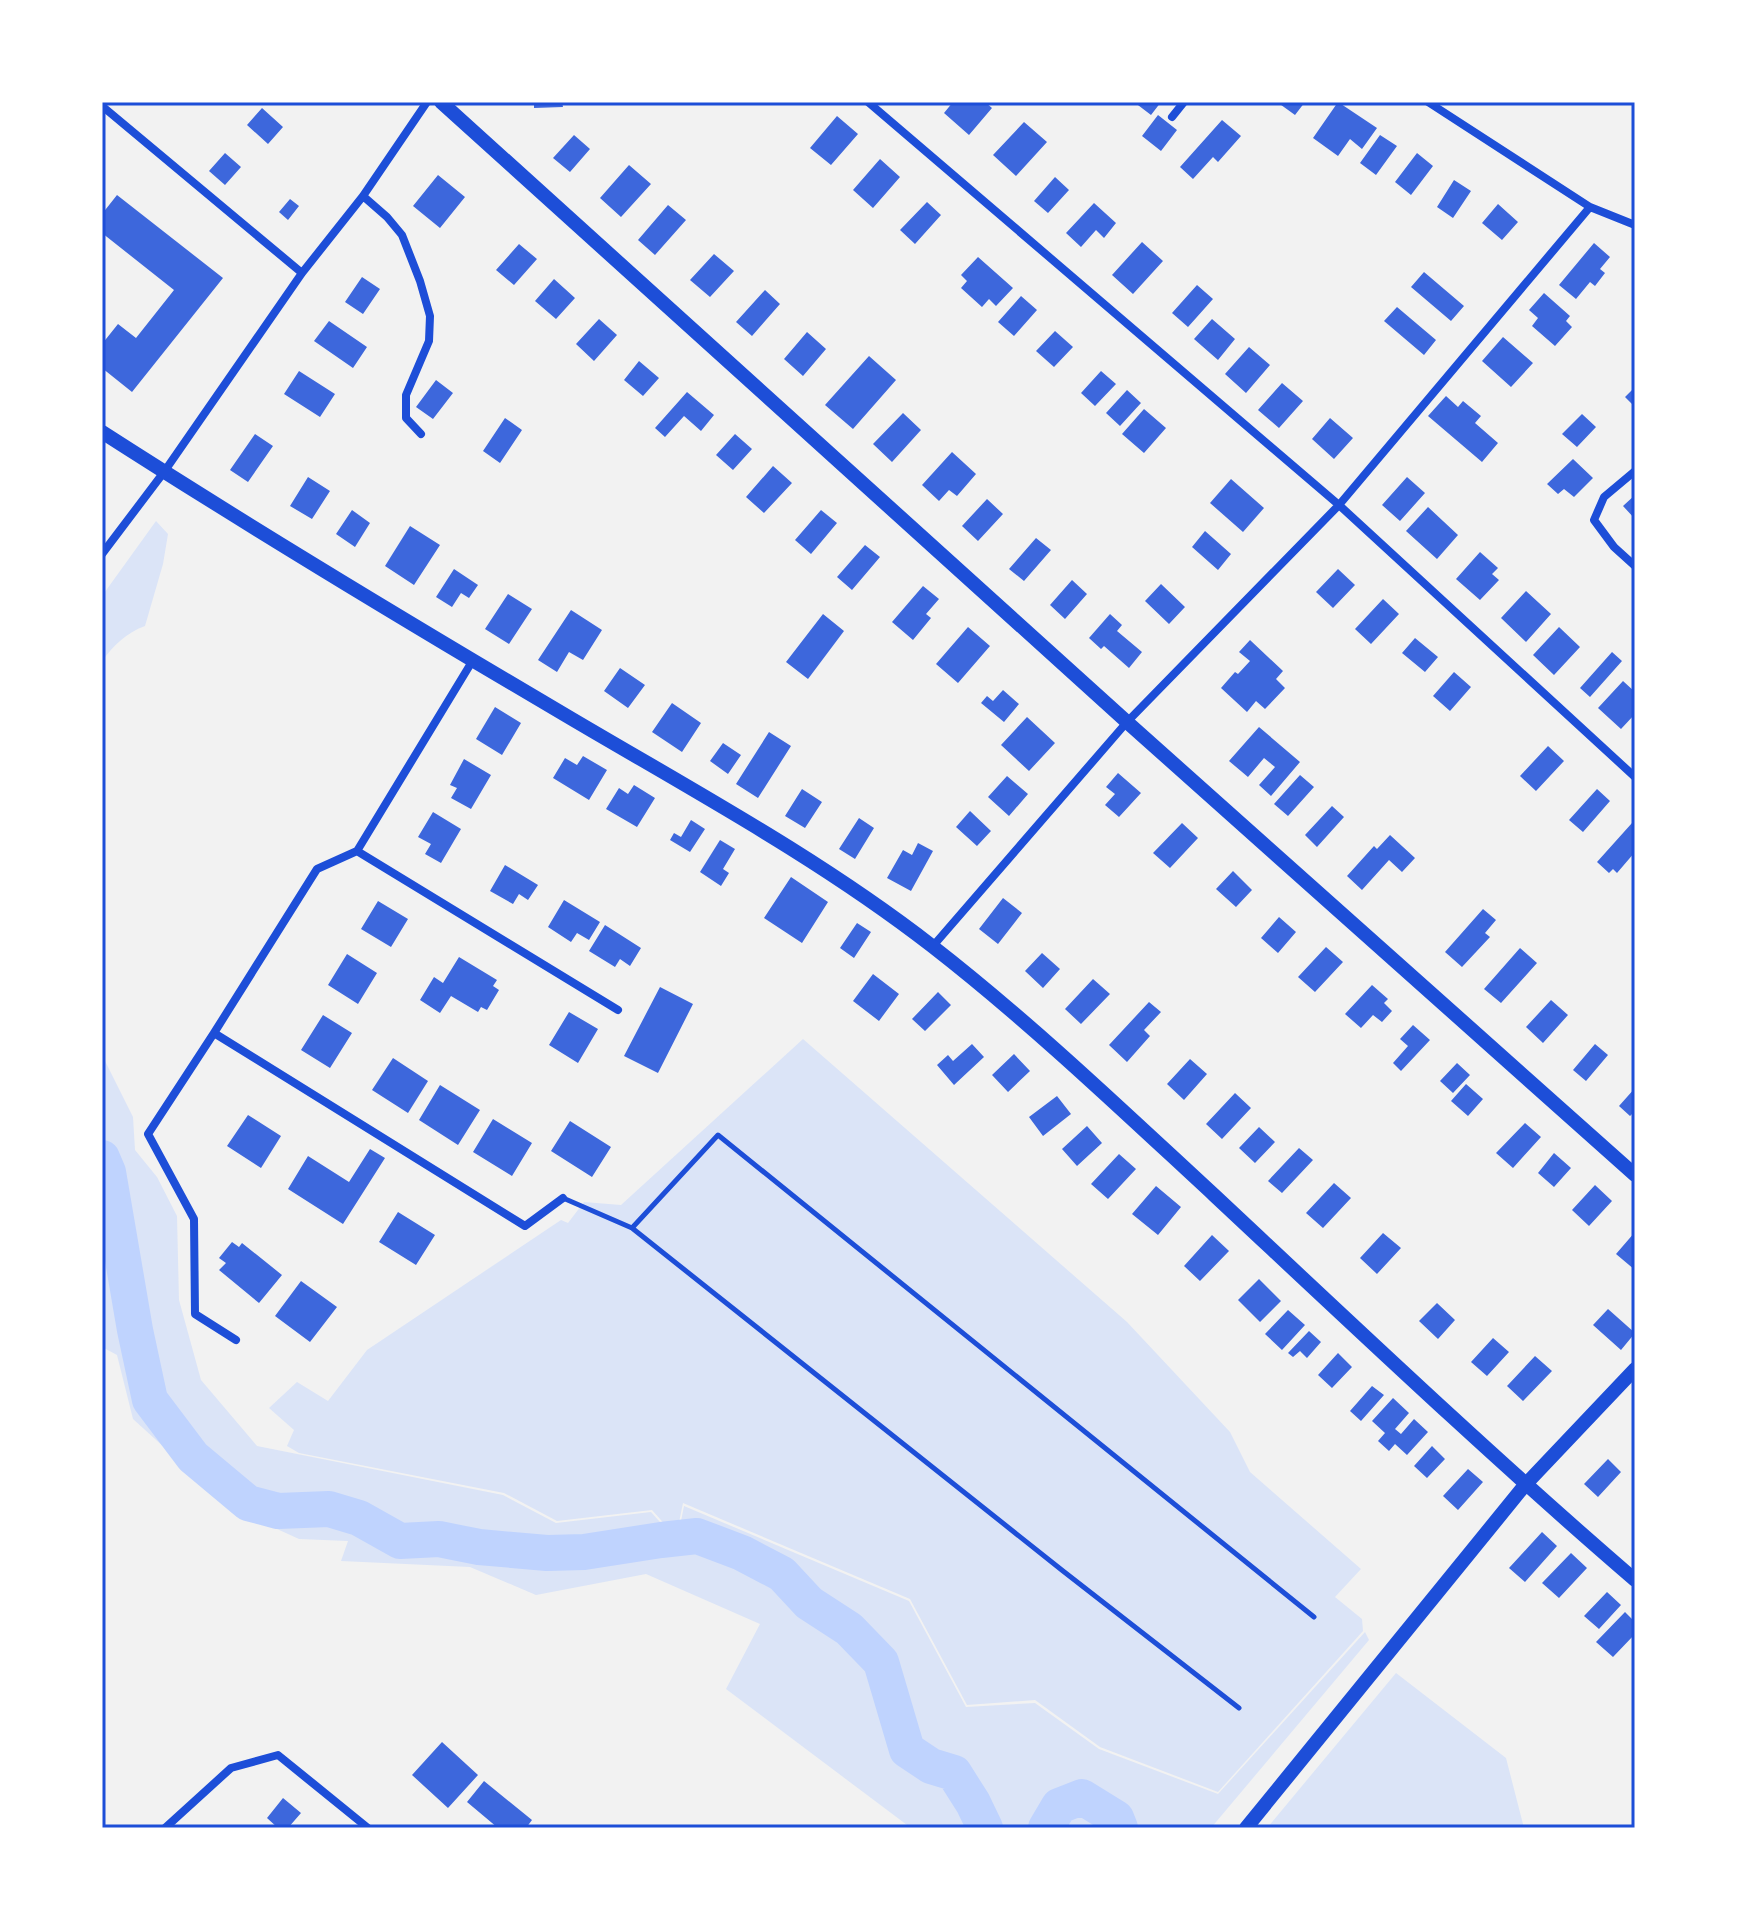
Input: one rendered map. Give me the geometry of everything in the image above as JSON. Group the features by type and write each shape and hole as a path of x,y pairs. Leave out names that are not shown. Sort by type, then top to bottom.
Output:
{"main road":[{"path":"441,102 1127,722 1635,1175"},
{"path":"102,432 473,660 855,889 933,946 1049,1042 1525,1485 1635,1580"},
{"path":"1246,1828 1525,1485 1635,1369"}],"street":[{"path":"102,554 164,472 302,273 363,196 427,102"},
{"path":"868,102 1339,505 1635,777"},
{"path":"1172,117 1184,102"},
{"path":"1428,102 1590,207 1635,225"},
{"path":"102,106 302,273"},
{"path":"363,196 402,235 430,316 429,341 406,395 406,418 421,434"},
{"path":"933,946 1127,722 1339,505 1590,207"},
{"path":"1635,471 1604,497 1594,520 1614,547 1635,566"},
{"path":"236,1340 195,1314 194,1219 148,1134 317,869 357,851 473,660"},
{"path":"357,851 618,1010"},
{"path":"214,1033 525,1226 563,1198"},
{"path":"165,1828 231,1768 278,1755 368,1828"}],"lane":[{"path":"632,1228 718,1135 1314,1617"},
{"path":"563,1198 632,1228 1239,1708"}],"shaded area":[{"path":"156,521 168,534 163,564 145,626 121,640 102,661 102,596"},
{"path":"803,1039 1127,1322 1230,1432 1250,1472 1361,1569 1335,1597 1362,1619 1363,1631 1218,1792 1100,1747 1035,1700 967,1705 910,1599 683,1503 676,1537 652,1510 557,1521 504,1493 299,1453 287,1446 294,1430 269,1408 297,1382 328,1401 367,1350 561,1220 568,1223 584,1202 621,1205"},
{"path":"102,1055 133,1117 135,1150 157,1177 177,1216 179,1300 201,1380 257,1446 503,1495 556,1523 651,1512 677,1541 684,1506 909,1601 966,1707 1035,1703 1099,1749 1218,1794 1365,1632 1369,1640 1211,1828 911,1828 726,1689 760,1624 646,1574 536,1595 470,1567 341,1561 348,1541 299,1539 231,1508 133,1419 117,1355 102,1347"},
{"path":"1396,1673 1506,1758 1524,1828 1267,1828"}],"building":[{"path":"534,102 562,102 563,107 534,108"},
{"path":"953,102 985,102 992,108 969,135 944,113"},
{"path":"1134,102 1161,102 1151,115"},
{"path":"1277,102 1305,102 1295,115"},
{"path":"1338,102 1377,128 1362,149 1350,139 1338,156 1313,138"},
{"path":"262,108 283,127 268,144 247,125"},
{"path":"1158,115 1177,130 1161,151 1142,136"},
{"path":"837,116 858,134 831,165 810,148"},
{"path":"1222,120 1241,136 1218,162 1213,157 1193,179 1180,167"},
{"path":"1024,122 1047,142 1016,176 993,155"},
{"path":"574,135 590,149 570,172 553,158"},
{"path":"1380,135 1397,146 1376,175 1360,163"},
{"path":"225,153 241,167 225,185 209,171"},
{"path":"1417,153 1433,166 1411,195 1395,182"},
{"path":"880,159 900,177 873,208 853,190"},
{"path":"629,165 651,184 621,217 600,198"},
{"path":"438,175 465,197 440,228 413,206"},
{"path":"1055,177 1069,190 1048,213 1034,201"},
{"path":"1454,180 1471,191 1453,218 1437,207"},
{"path":"117,195 223,278 132,392 102,368 102,344 118,324 136,338 174,290 102,233 102,214"},
{"path":"290,199 299,206 288,220 279,212"},
{"path":"927,202 941,215 915,244 900,230"},
{"path":"1094,203 1116,223 1104,238 1096,230 1081,247 1066,233"},
{"path":"1498,204 1518,222 1502,240 1482,223"},
{"path":"668,205 686,220 655,255 638,240"},
{"path":"1142,242 1163,261 1133,294 1112,275"},
{"path":"1594,243 1610,257 1600,269 1605,273 1595,286 1590,282 1576,299 1559,285"},
{"path":"519,244 537,259 514,285 496,270"},
{"path":"714,254 734,271 710,297 690,280"},
{"path":"978,257 1013,288 996,306 989,299 982,307 961,288 967,281 961,275"},
{"path":"1424,272 1464,306 1451,321 1411,287"},
{"path":"362,277 380,289 363,314 345,302"},
{"path":"554,279 575,298 556,319 535,301"},
{"path":"1197,285 1213,299 1188,327 1172,313"},
{"path":"765,290 780,304 752,336 736,322"},
{"path":"1544,293 1570,316 1566,321 1572,327 1555,346 1532,326 1538,318 1529,310"},
{"path":"1021,296 1037,310 1014,336 998,322"},
{"path":"1397,307 1436,340 1424,355 1384,321"},
{"path":"599,319 617,335 594,361 576,344"},
{"path":"1212,319 1235,339 1218,360 1194,339"},
{"path":"329,321 367,347 353,368 314,341"},
{"path":"1055,331 1073,347 1054,367 1036,351"},
{"path":"807,332 826,349 803,376 784,359"},
{"path":"1503,337 1533,363 1511,387 1482,361"},
{"path":"1249,347 1270,365 1246,393 1225,374"},
{"path":"869,356 896,380 853,429 825,405"},
{"path":"639,361 659,378 643,396 624,380"},
{"path":"299,371 335,394 320,417 284,394"},
{"path":"1101,371 1116,384 1095,406 1081,393"},
{"path":"436,380 453,393 433,419 416,407"},
{"path":"1282,383 1303,401 1279,428 1258,410"},
{"path":"1635,387 1635,407 1625,397"},
{"path":"1127,390 1141,403 1120,426 1106,413"},
{"path":"687,392 714,415 701,431 684,416 665,437 655,428"},
{"path":"1446,396 1458,407 1463,401 1481,416 1475,423 1498,443 1482,462 1428,416"},
{"path":"1144,409 1166,428 1144,453 1122,434"},
{"path":"903,413 921,430 892,462 873,444"},
{"path":"1582,414 1596,427 1577,447 1562,434"},
{"path":"505,418 522,430 500,463 483,451"},
{"path":"1330,418 1353,438 1334,459 1312,439"},
{"path":"255,434 273,446 248,482 230,470"},
{"path":"735,434 752,449 733,470 716,455"},
{"path":"952,452 976,474 957,496 949,490 939,501 922,485"},
{"path":"1573,459 1593,478 1574,497 1564,489 1558,494 1547,484"},
{"path":"773,466 792,483 764,513 746,497"},
{"path":"308,477 330,491 312,519 290,506"},
{"path":"1407,477 1425,493 1400,521 1382,505"},
{"path":"1231,479 1264,508 1243,532 1210,503"},
{"path":"1635,495 1635,519 1623,506"},
{"path":"987,499 1003,514 978,541 962,526"},
{"path":"1428,507 1458,535 1437,559 1406,531"},
{"path":"352,510 370,523 355,547 336,534"},
{"path":"821,510 837,523 811,554 795,540"},
{"path":"410,526 440,545 414,585 385,566"},
{"path":"1205,531 1231,554 1218,570 1192,547"},
{"path":"1036,538 1051,550 1024,581 1009,569"},
{"path":"865,545 880,557 852,590 837,577"},
{"path":"1480,552 1498,568 1492,574 1499,580 1480,600 1456,579"},
{"path":"454,569 478,585 469,598 461,593 452,607 436,597"},
{"path":"1338,569 1355,585 1333,608 1316,592"},
{"path":"1072,580 1087,594 1065,619 1050,605"},
{"path":"1161,584 1185,607 1169,624 1145,601"},
{"path":"923,586 939,599 926,614 931,618 913,640 892,622"},
{"path":"1526,591 1551,614 1526,642 1501,618"},
{"path":"508,594 532,609 509,644 485,629"},
{"path":"1383,599 1399,614 1371,644 1355,629"},
{"path":"571,610 602,630 583,660 569,652 557,672 538,660"},
{"path":"823,614 844,631 808,679 786,662"},
{"path":"1110,614 1122,625 1117,631 1142,652 1129,668 1104,646 1101,649 1089,638"},
{"path":"968,627 990,646 958,683 936,664"},
{"path":"1559,627 1580,647 1554,675 1533,655"},
{"path":"1415,638 1438,657 1425,672 1402,653"},
{"path":"1250,640 1283,671 1276,679 1285,688 1265,709 1256,701 1247,712 1221,688 1250,661 1239,652"},
{"path":"1612,652 1622,661 1590,697 1580,688"},
{"path":"620,668 645,685 628,708 604,691"},
{"path":"1454,672 1471,687 1450,711 1433,696"},
{"path":"1623,681 1635,692 1635,714 1621,729 1598,708"},
{"path":"1003,690 1019,704 1004,722 981,703 987,696 993,701"},
{"path":"672,703 701,723 682,752 652,732"},
{"path":"495,707 521,723 502,755 476,739"},
{"path":"1027,717 1055,743 1029,771 1001,745"},
{"path":"1259,727 1300,762 1271,796 1259,785 1275,767 1264,758 1248,777 1229,761"},
{"path":"769,732 791,746 758,798 736,784"},
{"path":"723,743 741,755 728,774 710,761"},
{"path":"1548,746 1564,761 1536,791 1520,776"},
{"path":"583,756 607,770 589,800 553,778 565,758 577,765"},
{"path":"464,759 491,775 471,809 451,798 457,788 450,785"},
{"path":"1118,773 1141,793 1119,817 1105,805 1115,794 1106,787"},
{"path":"1300,775 1314,787 1288,816 1274,804"},
{"path":"1007,776 1028,794 1009,816 988,797"},
{"path":"634,785 655,798 637,827 606,809 619,788 628,794"},
{"path":"802,789 822,802 805,828 785,816"},
{"path":"1597,789 1610,801 1583,832 1569,820"},
{"path":"1332,806 1344,817 1317,847 1305,835"},
{"path":"970,811 991,831 977,846 956,827"},
{"path":"433,812 461,829 441,863 425,854 431,844 418,837"},
{"path":"859,818 874,828 855,859 839,849"},
{"path":"691,820 705,829 690,852 670,840 674,833 681,837"},
{"path":"1182,823 1198,838 1170,868 1153,853"},
{"path":"1632,823 1635,826 1635,852 1617,873 1613,869 1609,873 1597,862"},
{"path":"1390,835 1415,858 1402,872 1389,860 1362,890 1347,876 1374,846 1377,849"},
{"path":"720,840 735,849 723,869 729,873 721,886 700,872"},
{"path":"918,843 933,851 911,891 887,878 903,850 912,855"},
{"path":"505,865 538,885 528,900 519,894 513,904 490,891"},
{"path":"1233,871 1252,890 1236,907 1216,889"},
{"path":"791,877 828,902 802,943 764,918"},
{"path":"1003,898 1022,913 998,944 979,929"},
{"path":"564,900 600,922 589,940 577,933 571,942 548,927"},
{"path":"378,901 408,919 391,947 361,929"},
{"path":"1483,909 1496,920 1485,933 1490,937 1462,967 1445,952"},
{"path":"1279,917 1296,932 1278,953 1261,938"},
{"path":"857,923 871,932 854,958 840,948"},
{"path":"605,925 641,948 630,966 620,959 615,967 589,951"},
{"path":"1326,947 1343,962 1315,992 1298,977"},
{"path":"1520,948 1537,963 1501,1003 1484,989"},
{"path":"1042,953 1060,969 1043,988 1025,971"},
{"path":"347,954 377,973 358,1004 328,985"},
{"path":"459,957 497,980 493,986 499,990 487,1010 481,1007 478,1012 451,996 440,1013 420,1000 434,977 443,983"},
{"path":"873,974 899,994 879,1021 853,1001"},
{"path":"1093,979 1110,994 1081,1024 1065,1009"},
{"path":"1372,985 1388,999 1384,1003 1392,1011 1382,1022 1373,1015 1361,1028 1345,1014"},
{"path":"660,987 693,1004 658,1073 624,1056"},
{"path":"938,992 951,1005 925,1031 912,1019"},
{"path":"1551,1000 1568,1015 1543,1043 1526,1027"},
{"path":"1149,1002 1161,1012 1144,1030 1150,1036 1127,1062 1109,1045"},
{"path":"569,1012 598,1029 578,1063 549,1045"},
{"path":"323,1015 352,1033 330,1068 301,1050"},
{"path":"1413,1025 1430,1040 1401,1071 1393,1063 1408,1046 1400,1039"},
{"path":"972,1044 984,1057 954,1085 937,1065 948,1055 953,1061"},
{"path":"1595,1044 1608,1055 1586,1081 1573,1070"},
{"path":"1014,1054 1030,1071 1008,1092 992,1075"},
{"path":"393,1058 428,1081 408,1113 372,1090"},
{"path":"1190,1059 1207,1074 1184,1100 1167,1084"},
{"path":"1457,1063 1470,1075 1453,1093 1440,1081"},
{"path":"1466,1084 1483,1099 1468,1116 1451,1101"},
{"path":"440,1085 480,1110 458,1145 419,1120"},
{"path":"1635,1088 1635,1111 1630,1116 1619,1106"},
{"path":"1235,1093 1251,1108 1222,1139 1206,1124"},
{"path":"1057,1096 1071,1114 1043,1136 1029,1117"},
{"path":"248,1115 281,1136 261,1168 227,1146"},
{"path":"493,1119 532,1143 512,1176 473,1152"},
{"path":"570,1121 611,1147 592,1177 551,1151"},
{"path":"1525,1123 1541,1137 1513,1168 1496,1153"},
{"path":"1087,1126 1102,1143 1077,1166 1062,1149"},
{"path":"1259,1127 1275,1142 1255,1163 1239,1148"},
{"path":"1299,1148 1313,1160 1282,1193 1268,1181"},
{"path":"370,1149 385,1158 343,1224 288,1189 308,1156 349,1182"},
{"path":"1554,1153 1571,1168 1554,1187 1538,1173"},
{"path":"1119,1154 1136,1169 1108,1199 1091,1184"},
{"path":"1334,1183 1351,1198 1323,1228 1306,1213"},
{"path":"1595,1185 1612,1201 1589,1226 1572,1210"},
{"path":"1156,1186 1181,1207 1158,1235 1132,1214"},
{"path":"398,1212 435,1235 416,1265 379,1242"},
{"path":"1635,1232 1635,1270 1616,1254"},
{"path":"1383,1233 1401,1248 1377,1274 1360,1258"},
{"path":"1212,1235 1229,1251 1200,1281 1184,1266"},
{"path":"232,1242 239,1247 242,1243 282,1275 259,1303 219,1270 226,1263 219,1258"},
{"path":"1259,1279 1281,1301 1260,1322 1238,1300"},
{"path":"301,1281 337,1307 310,1342 275,1316"},
{"path":"1437,1303 1455,1320 1438,1339 1419,1321"},
{"path":"1608,1309 1635,1333 1621,1350 1593,1325"},
{"path":"1288,1310 1305,1325 1282,1350 1265,1334"},
{"path":"1309,1331 1321,1342 1307,1358 1300,1351 1293,1357 1288,1353"},
{"path":"1493,1338 1509,1352 1487,1376 1471,1362"},
{"path":"1338,1353 1352,1367 1332,1388 1318,1375"},
{"path":"1535,1356 1552,1371 1523,1401 1507,1386"},
{"path":"1372,1386 1384,1395 1361,1421 1350,1411"},
{"path":"1393,1398 1409,1413 1395,1429 1401,1434 1414,1419 1428,1432 1407,1455 1395,1444 1389,1451 1378,1441 1385,1433 1372,1421"},
{"path":"1432,1446 1445,1459 1427,1478 1414,1466"},
{"path":"1608,1459 1621,1472 1598,1497 1584,1484"},
{"path":"1468,1469 1483,1482 1458,1510 1443,1496"},
{"path":"1542,1532 1557,1546 1525,1582 1509,1568"},
{"path":"1571,1553 1587,1568 1559,1598 1542,1583"},
{"path":"1607,1592 1621,1605 1599,1629 1584,1616"},
{"path":"1625,1612 1635,1622 1635,1634 1613,1657 1596,1642"},
{"path":"442,1742 478,1775 448,1808 412,1775"},
{"path":"484,1781 532,1820 526,1828 498,1828 467,1802"},
{"path":"283,1798 301,1813 288,1828 278,1828 267,1818"}],"waterway":[{"path":"102,1158 108,1172 150,1400 193,1457 248,1503 278,1511 329,1509 359,1518 400,1541 439,1539 479,1547 547,1553 584,1552 697,1536 742,1553 782,1574 809,1603 849,1629 881,1662 907,1750 931,1766 954,1773 985,1828"},
{"path":"1046,1828 1059,1806 1082,1797 1116,1818 1120,1828"}]}
